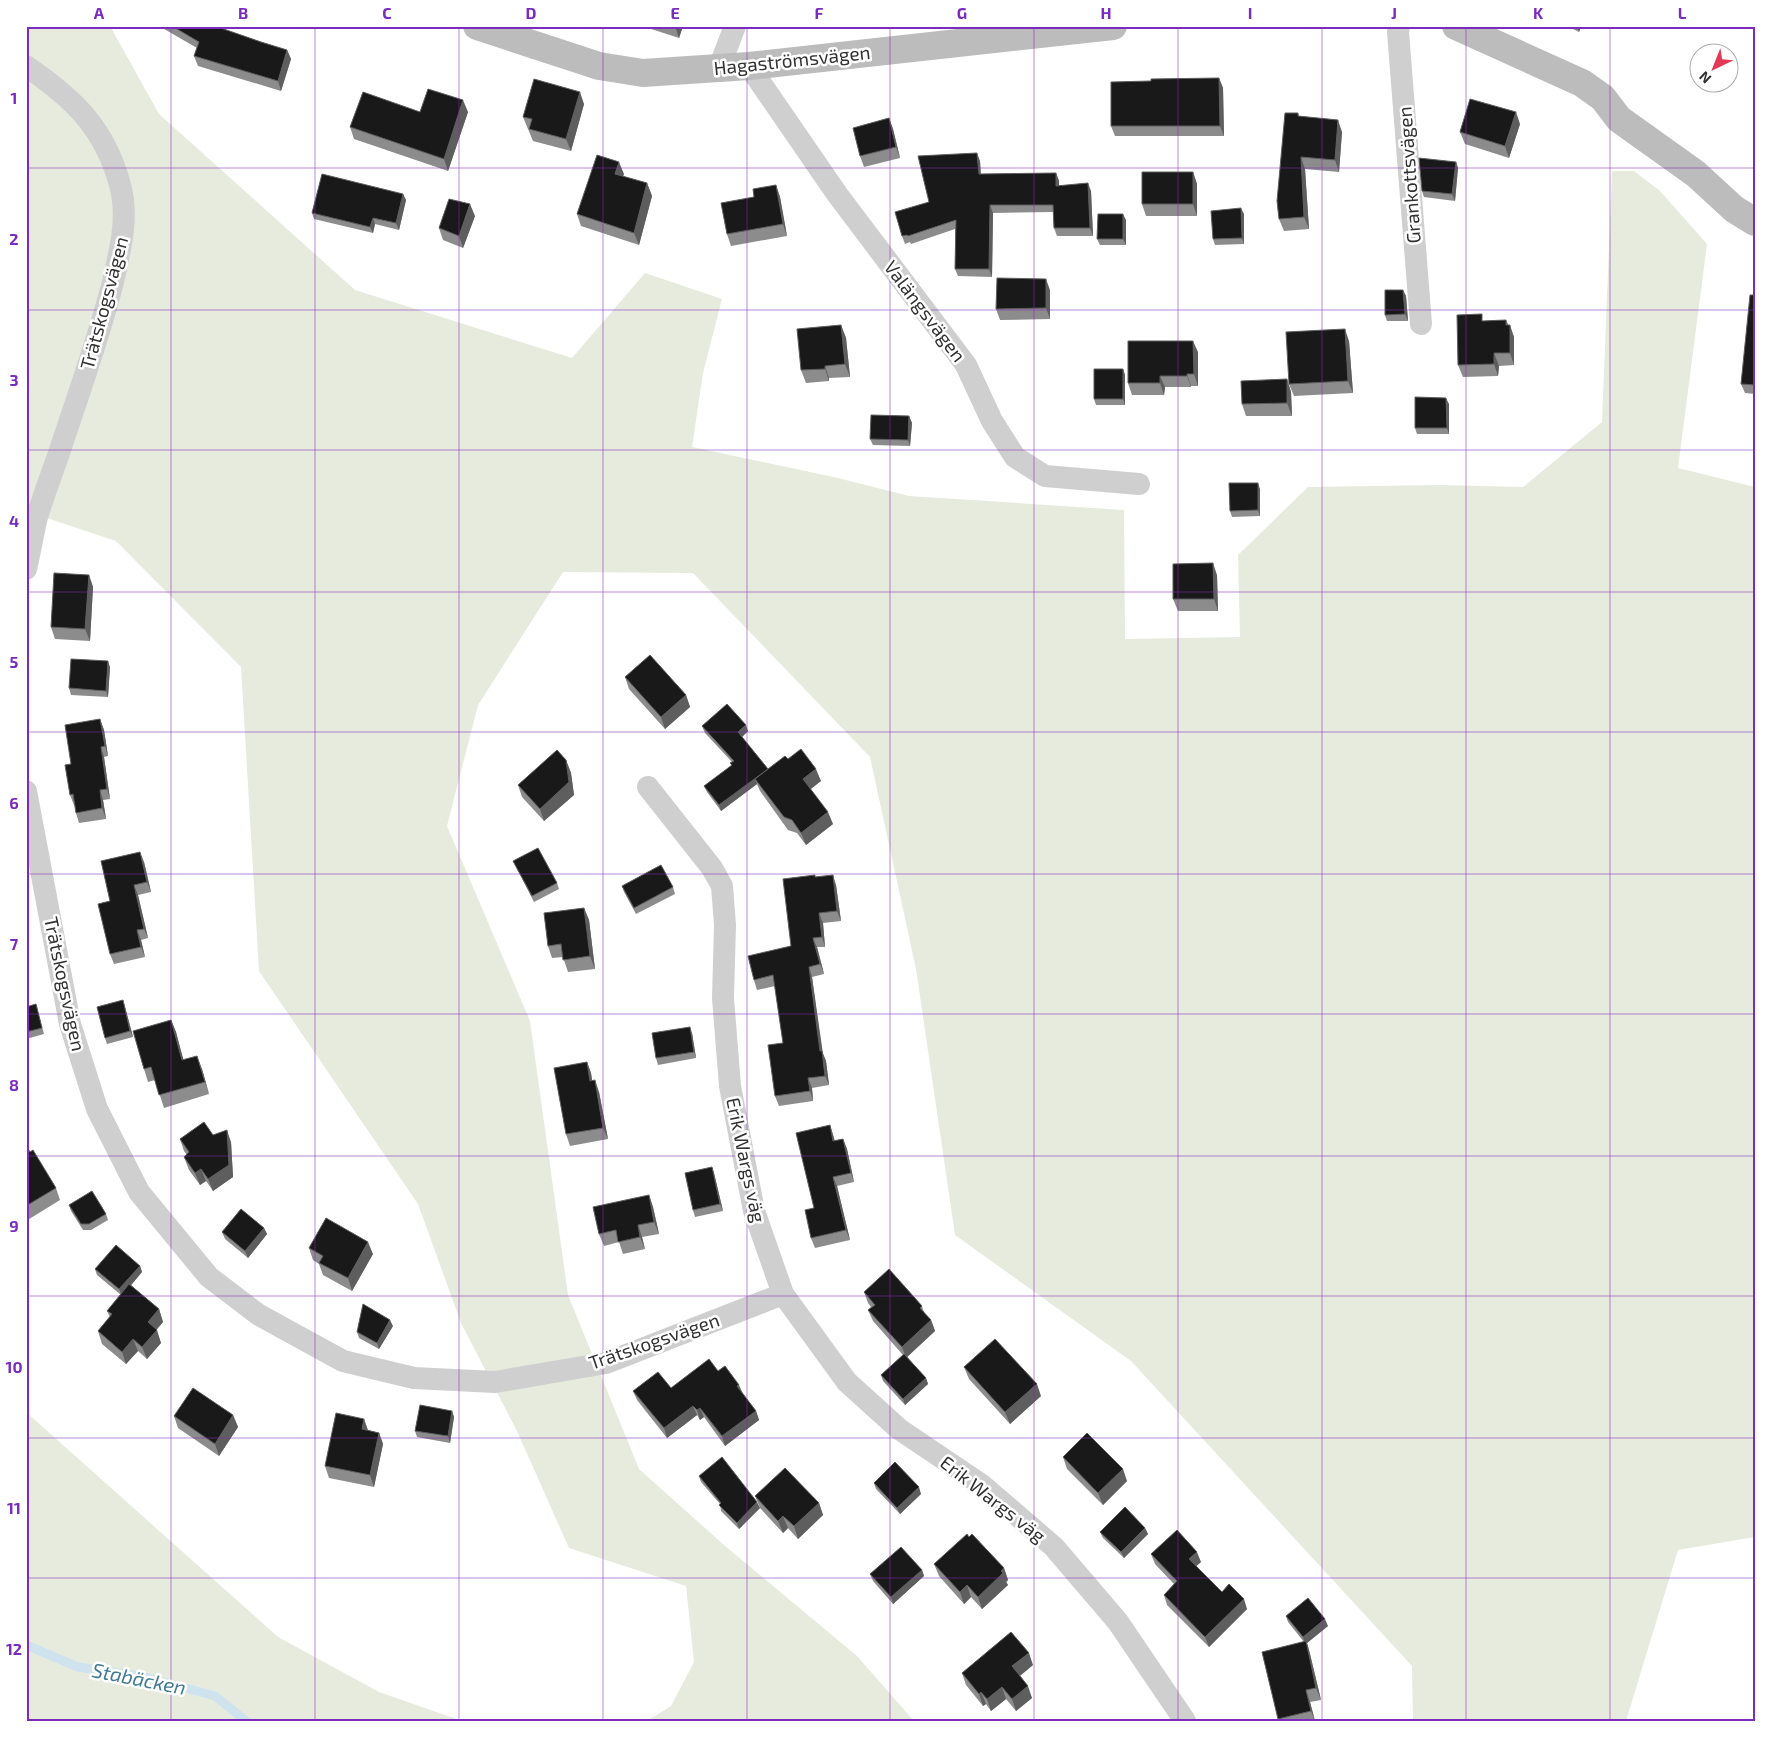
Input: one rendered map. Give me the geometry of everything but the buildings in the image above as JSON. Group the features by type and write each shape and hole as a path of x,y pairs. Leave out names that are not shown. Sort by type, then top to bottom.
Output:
{"street":[{"name":"Hagaströmsvägen","path":"476,26 598,66 644,73 749,66 1113,26"},
{"path":"720,68 735,26"},
{"name":"Grankottsvägen","path":"1399,26 1421,324"},
{"path":"1456,26 1582,83 1603,98 1619,119 1696,174 1734,209 1755,222"},
{"name":"Trätskogsvägen","path":"26,66 53,84 75,103 97,131 112,159 121,186 125,219 117,264 102,324 37,517 26,569"},
{"name":"Valängsvägen","path":"749,66 837,194 966,366 992,421 1016,458 1045,476 1139,484"},
{"name":"Erik Wargs väg","path":"648,787 712,868 722,886 725,924 724,998 730,1086 754,1211 783,1294 848,1382 898,1429 982,1485 1054,1547 1118,1622 1184,1721"},
{"name":"Trätskogsvägen","path":"26,791 70,1024 97,1109 139,1192 209,1276 260,1315 342,1361 414,1378 495,1382 606,1363 783,1294"}],"shaded area":[{"path":"26,26 110,26 159,114 355,290 572,358 645,273 722,299 703,373 692,447 838,478 909,496 1124,510 1125,639 1240,637 1238,555 1308,487 1439,485 1523,487 1602,422 1612,171 1634,171 1660,191 1707,244 1678,468 1755,487 1755,1537 1678,1550 1626,1721 1413,1721 1412,1666 1131,1361 955,1235 916,969 870,757 693,573 563,572 478,705 447,826 530,1021 568,1295 639,1469 724,1545 857,1656 914,1721 647,1721 671,1706 694,1662 686,1586 569,1548 517,1431 461,1323 418,1204 259,971 241,667 116,541 26,511"},
{"path":"26,1412 278,1637 379,1692 462,1721 26,1721"}],"waterway":[{"name":"Stabäcken","path":"26,1645 78,1667 145,1677 215,1696 246,1721"}]}
